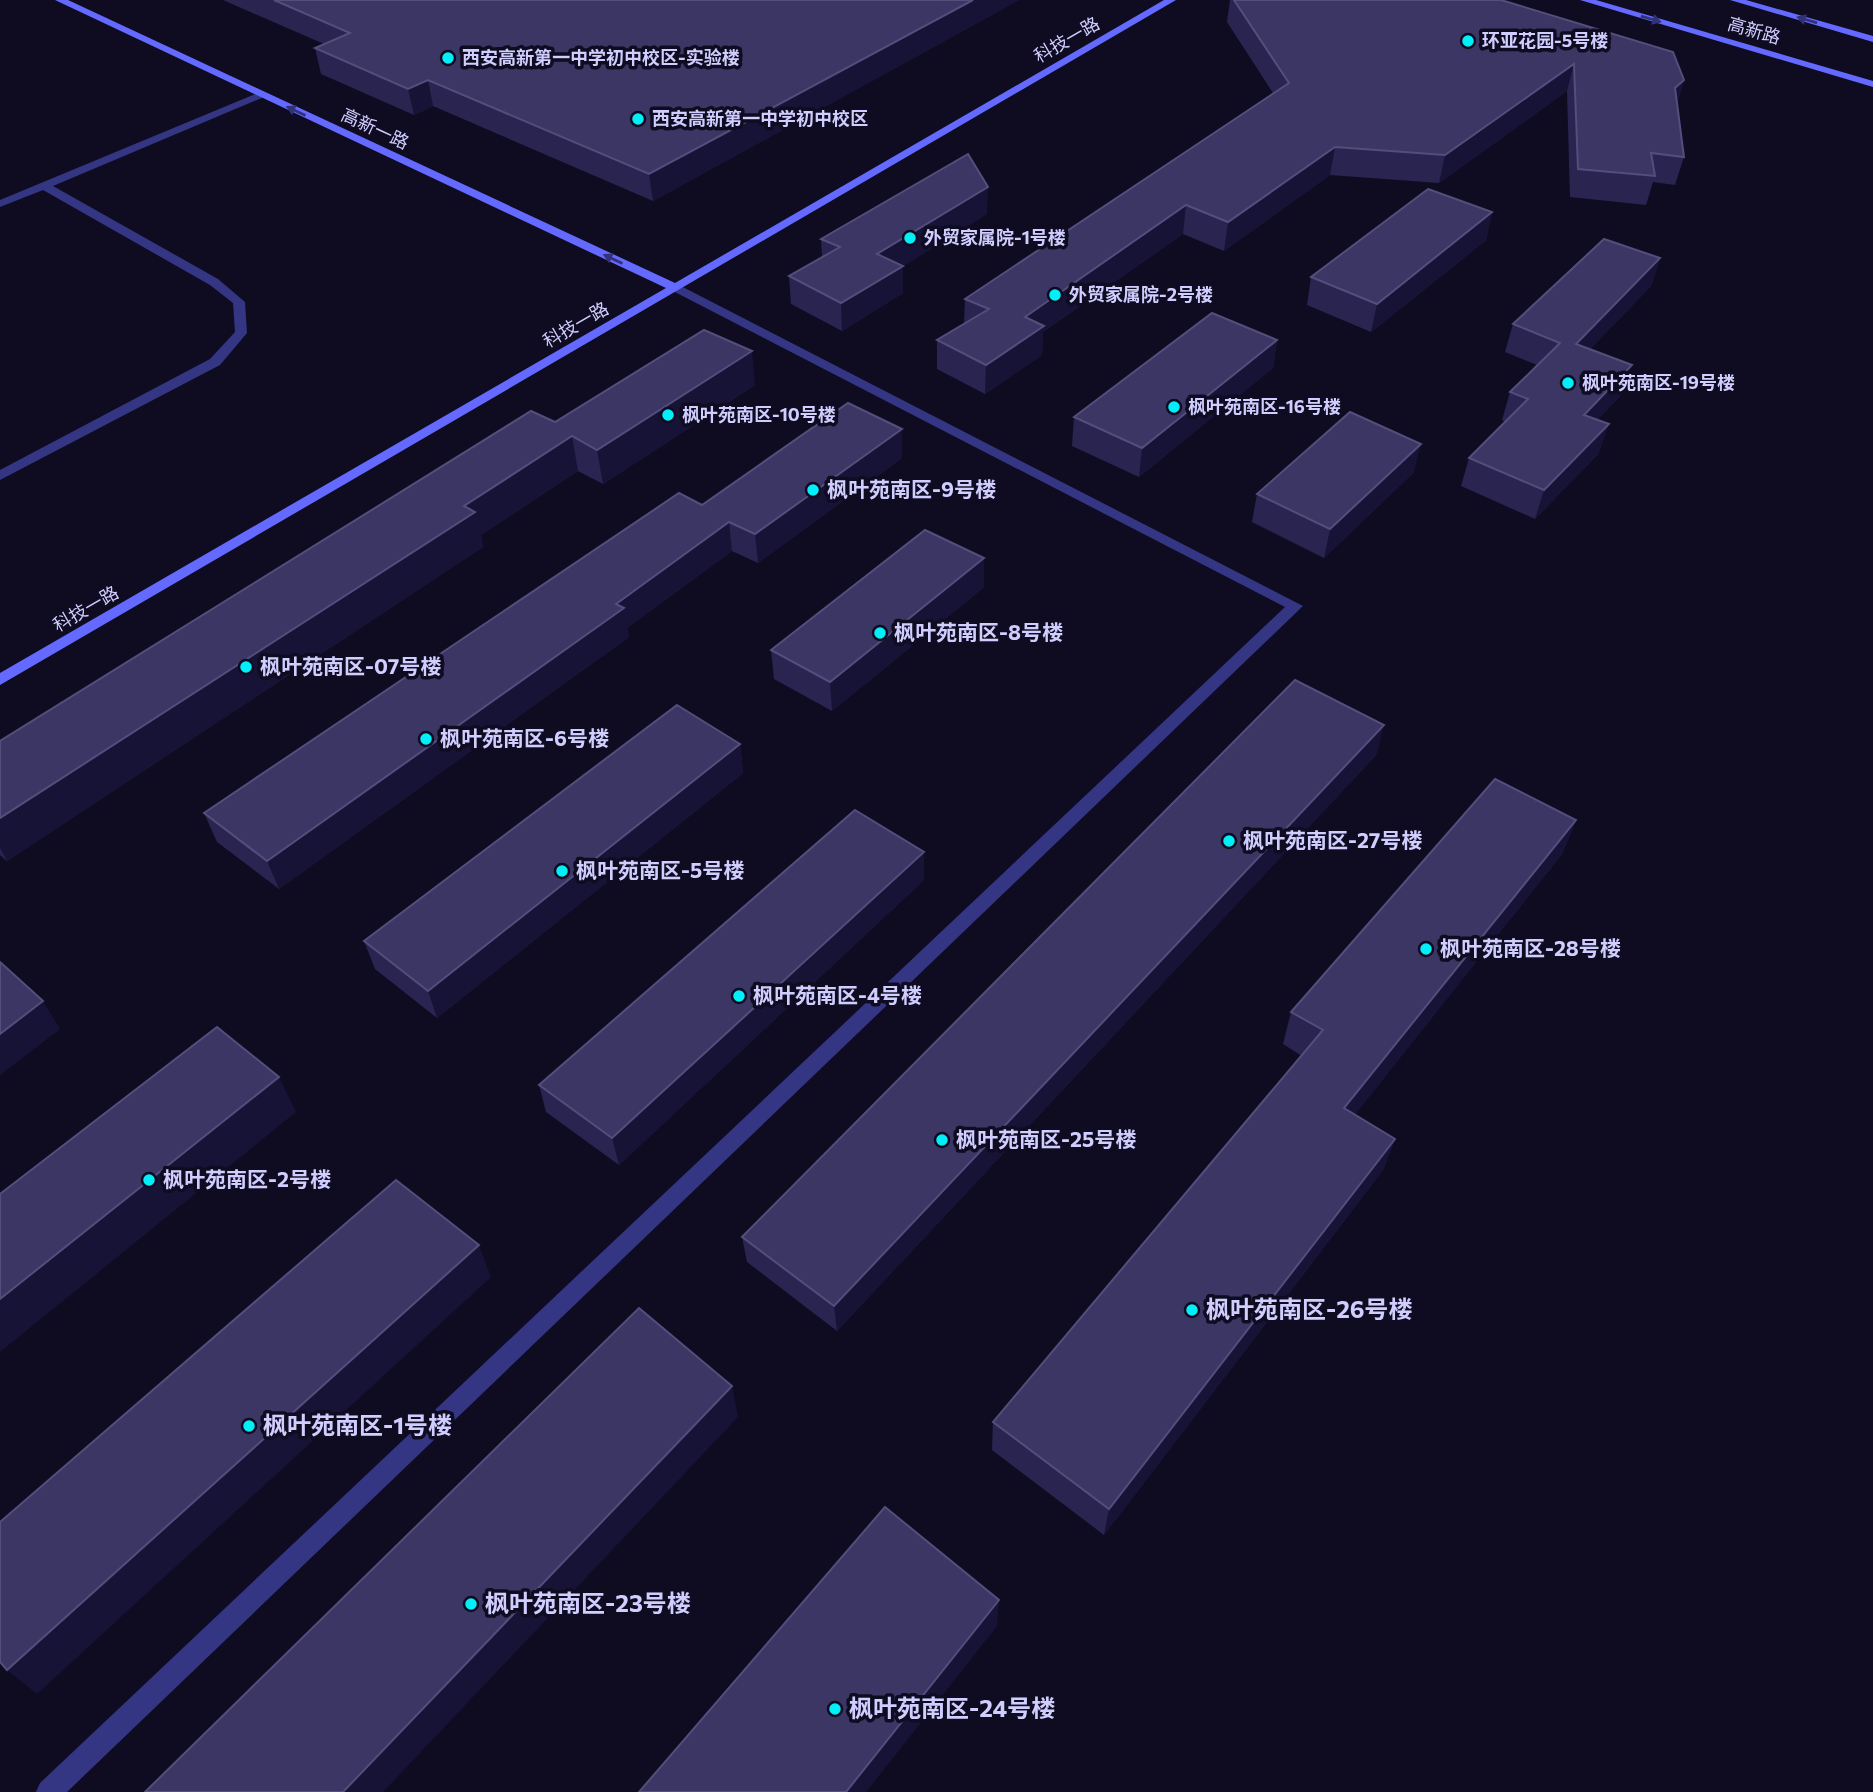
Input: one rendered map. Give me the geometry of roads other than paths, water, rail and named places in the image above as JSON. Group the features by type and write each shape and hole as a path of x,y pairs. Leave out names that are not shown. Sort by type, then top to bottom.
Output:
{"street":[{"name":"高新一路","path":"60,0 675,288"},
{"name":"科技一路","path":"0,680 1171,0"},
{"name":"高新路","path":"1585,0 1873,84"},
{"name":"高新路","path":"1735,0 1873,38"},
{"path":"0,204 260,94"},
{"path":"0,476 215,362 241,333 239,302 214,282 44,186"},
{"path":"50,1792 1295,606 675,288"}],"place":[{"name":"环亚花园-5号楼","path":"1468,41"},
{"name":"西安高新第一中学初中校区-实验楼","path":"448,58"},
{"name":"西安高新第一中学初中校区","path":"638,119"},
{"name":"外贸家属院-1号楼","path":"910,238"},
{"name":"外贸家属院-2号楼","path":"1055,295"},
{"name":"枫叶苑南区-19号楼","path":"1568,383"},
{"name":"枫叶苑南区-16号楼","path":"1174,407"},
{"name":"枫叶苑南区-10号楼","path":"668,415"},
{"name":"枫叶苑南区-9号楼","path":"813,490"},
{"name":"枫叶苑南区-8号楼","path":"880,633"},
{"name":"枫叶苑南区-07号楼","path":"246,667"},
{"name":"枫叶苑南区-6号楼","path":"426,739"},
{"name":"枫叶苑南区-27号楼","path":"1229,841"},
{"name":"枫叶苑南区-5号楼","path":"562,871"},
{"name":"枫叶苑南区-28号楼","path":"1426,949"},
{"name":"枫叶苑南区-4号楼","path":"739,996"},
{"name":"枫叶苑南区-25号楼","path":"942,1140"},
{"name":"枫叶苑南区-2号楼","path":"149,1180"},
{"name":"枫叶苑南区-26号楼","path":"1192,1310"},
{"name":"枫叶苑南区-1号楼","path":"249,1426"},
{"name":"枫叶苑南区-23号楼","path":"471,1604"},
{"name":"枫叶苑南区-24号楼","path":"835,1709"}]}
